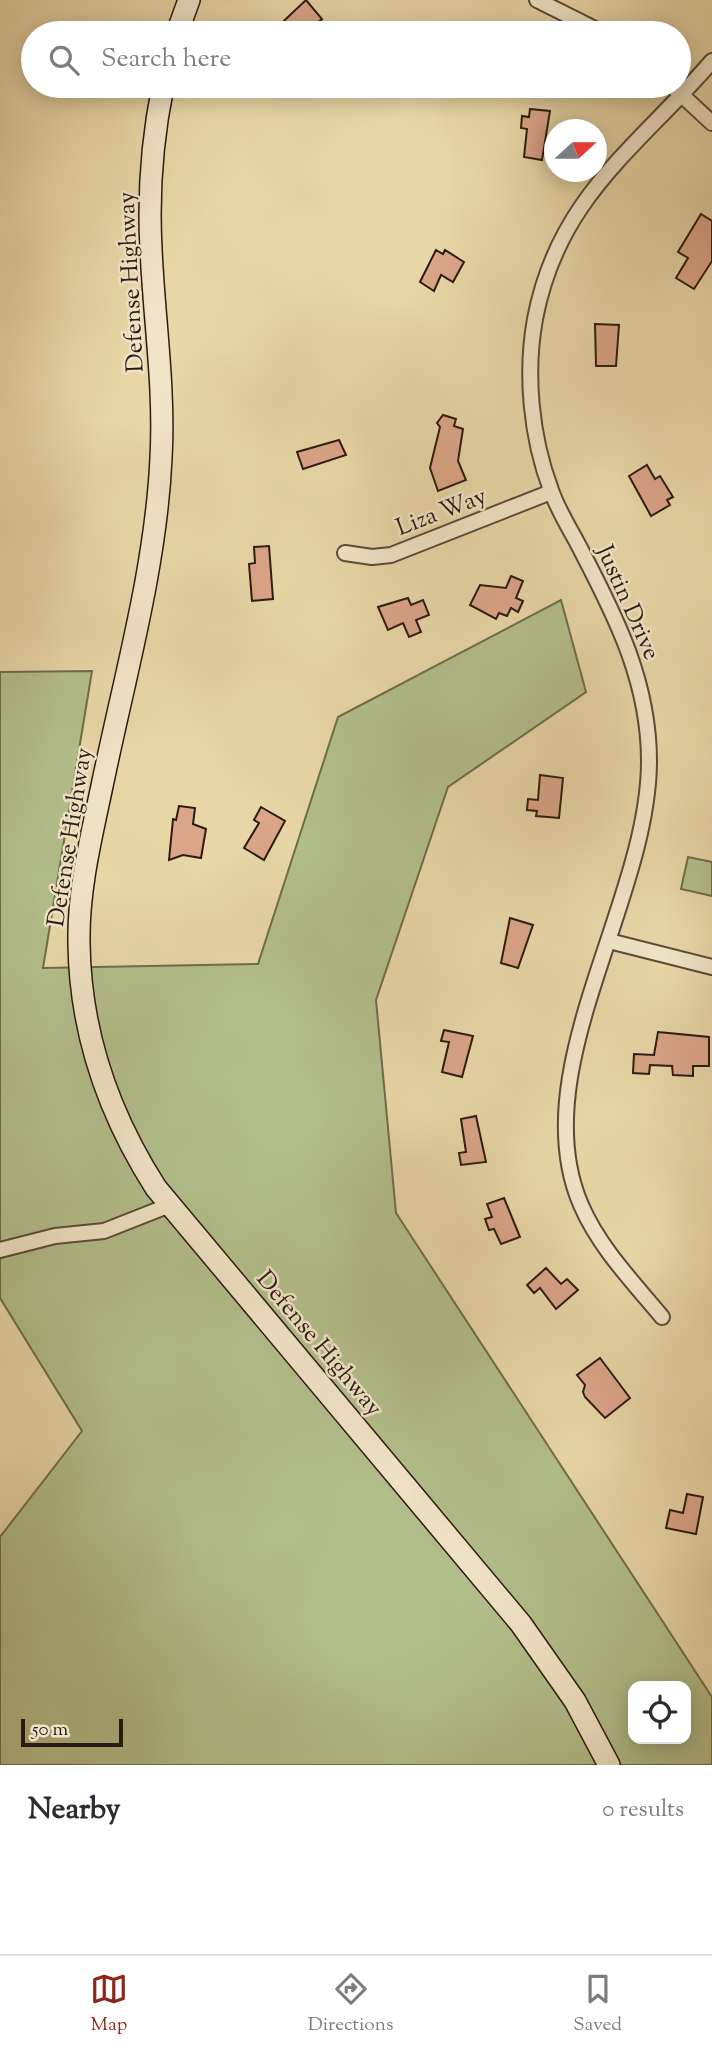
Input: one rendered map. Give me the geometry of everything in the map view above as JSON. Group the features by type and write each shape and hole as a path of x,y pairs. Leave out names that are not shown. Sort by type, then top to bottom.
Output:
{"main road":[{"path":"181,21 189,0"},
{"name":"Defense Highway","path":"161,98 152,155 150,198 162,393 161,460 146,572 88,855 79,940 84,1009 100,1072 131,1146 170,1205 522,1624 575,1701 609,1765"}],"street":[{"path":"537,0 579,21"},
{"name":"Justin Drive","path":"691,78 712,61"},
{"name":"Justin Drive","path":"662,1317 594,1228 573,1181 566,1151 567,1087 643,822 649,760 646,727 632,655 551,492 536,434 531,360 535,318 552,261 573,218 597,184 669,98"},
{"path":"685,98 712,123"},
{"name":"Liza Way","path":"345,553 372,557 391,555 551,492"},
{"path":"609,941 712,967"},
{"path":"0,1250 55,1236 104,1231 170,1205"}],"green space":[{"path":"561,600 586,692 448,787 376,1000 396,1213 712,1697 712,1765 0,1765 0,1537 82,1431 0,1298 0,672 92,671 43,968 258,964 338,717"},
{"path":"688,857 712,862 712,896 681,889"}],"building":[{"path":"306,0 322,19 320,21 284,21"},
{"path":"530,109 550,111 549,119 544,119 542,160 524,157 527,129 521,128 522,116 529,117"},
{"path":"701,214 712,221 712,261 694,289 676,278 688,258 678,252"},
{"path":"436,250 443,254 445,250 464,262 453,282 441,275 434,291 420,282"},
{"path":"595,324 619,325 616,366 596,366"},
{"path":"443,415 456,419 454,426 463,429 458,461 466,480 438,491 430,468 440,427 437,423"},
{"path":"339,440 346,455 303,469 297,452"},
{"path":"647,465 655,479 660,476 673,497 667,500 670,505 651,516 629,476"},
{"path":"269,546 273,599 252,601 249,564 255,563 254,547"},
{"path":"511,576 523,581 516,598 523,601 518,612 511,608 507,616 499,613 496,619 470,605 480,585 506,588"},
{"path":"408,598 411,605 423,600 429,615 416,620 421,632 409,637 403,623 388,630 378,607"},
{"path":"540,775 563,778 559,818 536,816 537,811 527,810 528,799 538,800"},
{"path":"179,806 195,808 193,824 206,829 201,858 183,855 169,860 173,819 176,820"},
{"path":"261,807 285,821 264,860 244,848 259,823 254,820"},
{"path":"510,918 533,925 518,968 501,963"},
{"path":"444,1030 473,1036 462,1077 442,1072 449,1042 441,1041"},
{"path":"658,1032 709,1037 709,1066 693,1066 693,1076 673,1075 672,1066 650,1065 649,1074 633,1073 634,1054 654,1055"},
{"path":"476,1116 486,1162 461,1165 459,1153 466,1152 461,1119"},
{"path":"504,1198 520,1237 501,1244 494,1229 489,1230 485,1219 492,1217 487,1204"},
{"path":"546,1268 561,1284 567,1279 578,1290 556,1309 540,1288 534,1293 527,1285"},
{"path":"600,1358 630,1398 605,1418 585,1397 585,1385 577,1375"},
{"path":"687,1494 703,1497 696,1534 666,1528 670,1510 683,1513"}]}
